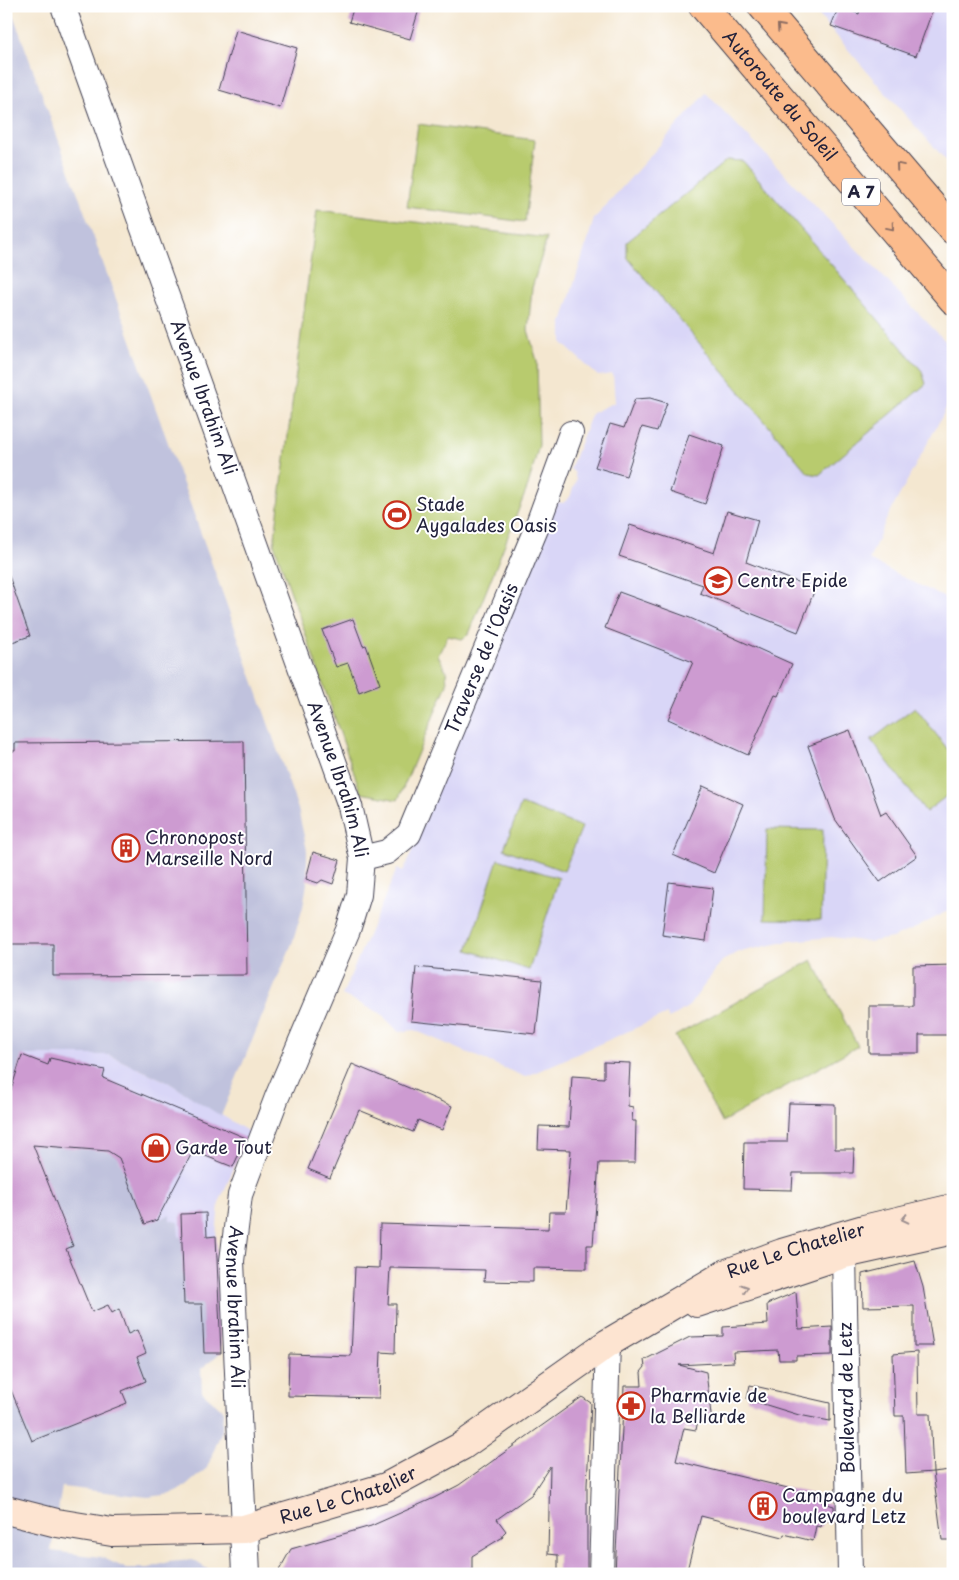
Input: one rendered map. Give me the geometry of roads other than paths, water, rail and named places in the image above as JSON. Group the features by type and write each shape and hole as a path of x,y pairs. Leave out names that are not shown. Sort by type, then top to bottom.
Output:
{"highway":[{"name":"Autoroute du Soleil","path":"703,6 953,300"},
{"name":"A 7","path":"762,6 953,230"}],"main road":[{"name":"Rue Le Chatelier","path":"6,1510 57,1523 112,1532 244,1529 386,1487 462,1446 608,1343 727,1273 782,1253 864,1228 953,1208"},
{"name":"Rue Le Chatelier","path":"648,1318 734,1292 844,1254 953,1230"}],"street":[{"name":"Avenue Ibrahim Ali","path":"63,6 350,806 362,858 359,894 348,930 277,1097 240,1194 232,1261 246,1574"},
{"name":"Traverse de l'Oasis","path":"362,858 387,852 409,834 536,529 571,432"},
{"path":"844,1254 864,1228"},
{"name":"Boulevard de Letz","path":"844,1254 850,1574"},
{"path":"601,1574 608,1343"}],"place":[{"name":"Stade Aygalades Oasis","path":"397,515"},
{"name":"Centre Epide","path":"718,581"},
{"name":"Chronopost Marseille Nord","path":"126,848"},
{"name":"Garde Tout","path":"156,1148"},
{"name":"Pharmavie de la Belliarde","path":"631,1406"},
{"name":"Campagne du boulevard Letz","path":"763,1506"}]}
